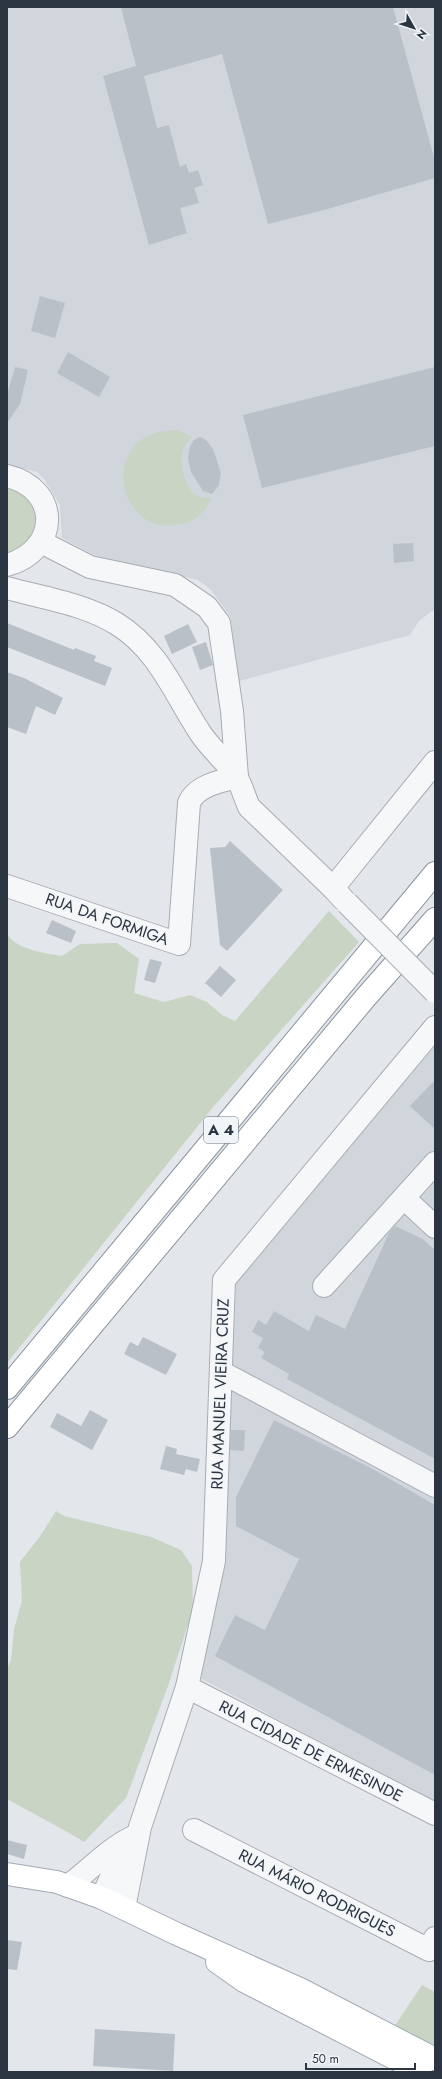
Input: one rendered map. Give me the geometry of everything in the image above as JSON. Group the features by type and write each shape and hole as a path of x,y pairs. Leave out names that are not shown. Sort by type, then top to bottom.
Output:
{"main road":[{"name":"A 4","path":"7,1388 435,873"},
{"name":"A 4","path":"7,1427 366,997 435,919"},
{"path":"7,1874 57,1882 102,1898 176,1934 300,1989 435,2059"},
{"path":"176,1934 244,1981 421,2072"}],"street":[{"path":"7,476 20,479 33,488 42,499 46,513 46,528 41,542 32,553 20,561 7,565"},
{"path":"41,542 90,567 175,586 208,607 218,623 232,711 237,777 242,794 249,807 435,992"},
{"path":"7,588 91,612 116,624 135,637 168,676 201,735 237,777"},
{"path":"340,896 435,762"},
{"name":"RUA DA FORMIGA","path":"7,886 179,944 189,803 193,795 205,788 237,777"},
{"name":"RUA MANUEL VIEIRA CRUZ","path":"124,1908 137,1832 187,1687 214,1561 224,1280 435,1027"},
{"path":"324,1286 435,1163"},
{"path":"404,1198 435,1227"},
{"path":"221,1372 435,1486"},
{"name":"RUA CIDADE DE ERMESINDE","path":"187,1687 435,1814"},
{"name":"RUA MÁRIO RODRIGUES","path":"194,1830 429,1950 435,1938"},
{"path":"68,1886 82,1876 117,1845 137,1832"},
{"name":"RUA MANUEL VIEIRA CRUZ","path":"102,1898 119,1859 137,1832"}],"shaded area":[{"path":"7,7 435,7 435,611 432,611 419,621 410,635 239,681 230,616 211,590 198,580 100,558 62,538 60,505 44,479 37,472 7,465"},
{"path":"435,1046 435,1802 200,1678 224,1563 236,1279"}],"green space":[{"path":"177,430 192,437 183,449 181,460 189,487 192,492 198,496 203,498 211,498 205,510 190,521 186,523 163,525 145,519 132,506 125,490 124,472 129,454 140,440 159,432"},
{"path":"7,489 24,496 29,502 33,509 35,525 33,533 23,547 15,552 7,554"},
{"path":"329,911 359,942 214,1106 7,1363 7,934 17,944 24,947 62,956 80,944 117,943 139,959 134,993 164,1002 190,995 207,1002 222,1015 235,1021"},
{"path":"56,1511 64,1516 151,1537 181,1550 192,1566 193,1609 168,1686 126,1798 84,1842 7,1799 7,1669 11,1660 14,1629 22,1601 20,1562 41,1535"},
{"path":"422,1985 435,1992 435,2045 394,2027"}],"building":[{"path":"121,7 393,7 435,161 435,178 324,210 268,224 222,54 144,76 157,128 169,125 180,167 186,164 189,173 198,170 203,185 194,188 199,203 180,208 187,233 149,245 103,76 136,66"},
{"path":"40,296 65,303 55,338 31,331"},
{"path":"68,352 110,377 99,397 57,373"},
{"path":"15,367 28,370 20,404 7,423 7,395"},
{"path":"435,367 435,446 262,488 243,415"},
{"path":"200,437 206,440 213,449 221,473 219,485 212,494 203,491 191,472 188,458 190,446 194,440"},
{"path":"413,543 414,561 394,563 393,544"},
{"path":"7,623 74,650 75,648 96,656 94,661 112,668 105,686 7,647"},
{"path":"188,624 197,642 172,654 164,636"},
{"path":"206,642 213,665 200,670 192,647"},
{"path":"7,672 24,678 63,698 55,715 36,706 26,734 7,727"},
{"path":"230,841 283,890 227,951 220,945 210,848 225,847"},
{"path":"52,920 76,931 71,943 46,933"},
{"path":"150,959 162,962 155,983 144,980"},
{"path":"220,966 236,980 221,997 205,983"},
{"path":"435,1080 435,1129 410,1106"},
{"path":"395,1226 423,1239 435,1250 435,1459 287,1379 289,1374 261,1358 265,1352 258,1348 263,1338 252,1332 258,1320 266,1325 274,1311 309,1331 316,1315 345,1329 389,1233"},
{"path":"143,1337 177,1354 166,1375 124,1354 130,1342 138,1346"},
{"path":"90,1410 108,1420 92,1450 50,1427 57,1413 81,1426"},
{"path":"274,1420 369,1467 435,1505 435,1775 215,1656 235,1615 265,1630 299,1559 236,1526 236,1497"},
{"path":"231,1430 245,1430 244,1451 230,1450"},
{"path":"166,1446 177,1449 176,1454 200,1459 197,1472 186,1469 184,1475 160,1469"},
{"path":"7,1840 27,1845 24,1859 7,1854"},
{"path":"7,1940 22,1942 17,1970 7,1969"},
{"path":"95,2029 175,2034 173,2071 93,2066"}]}
